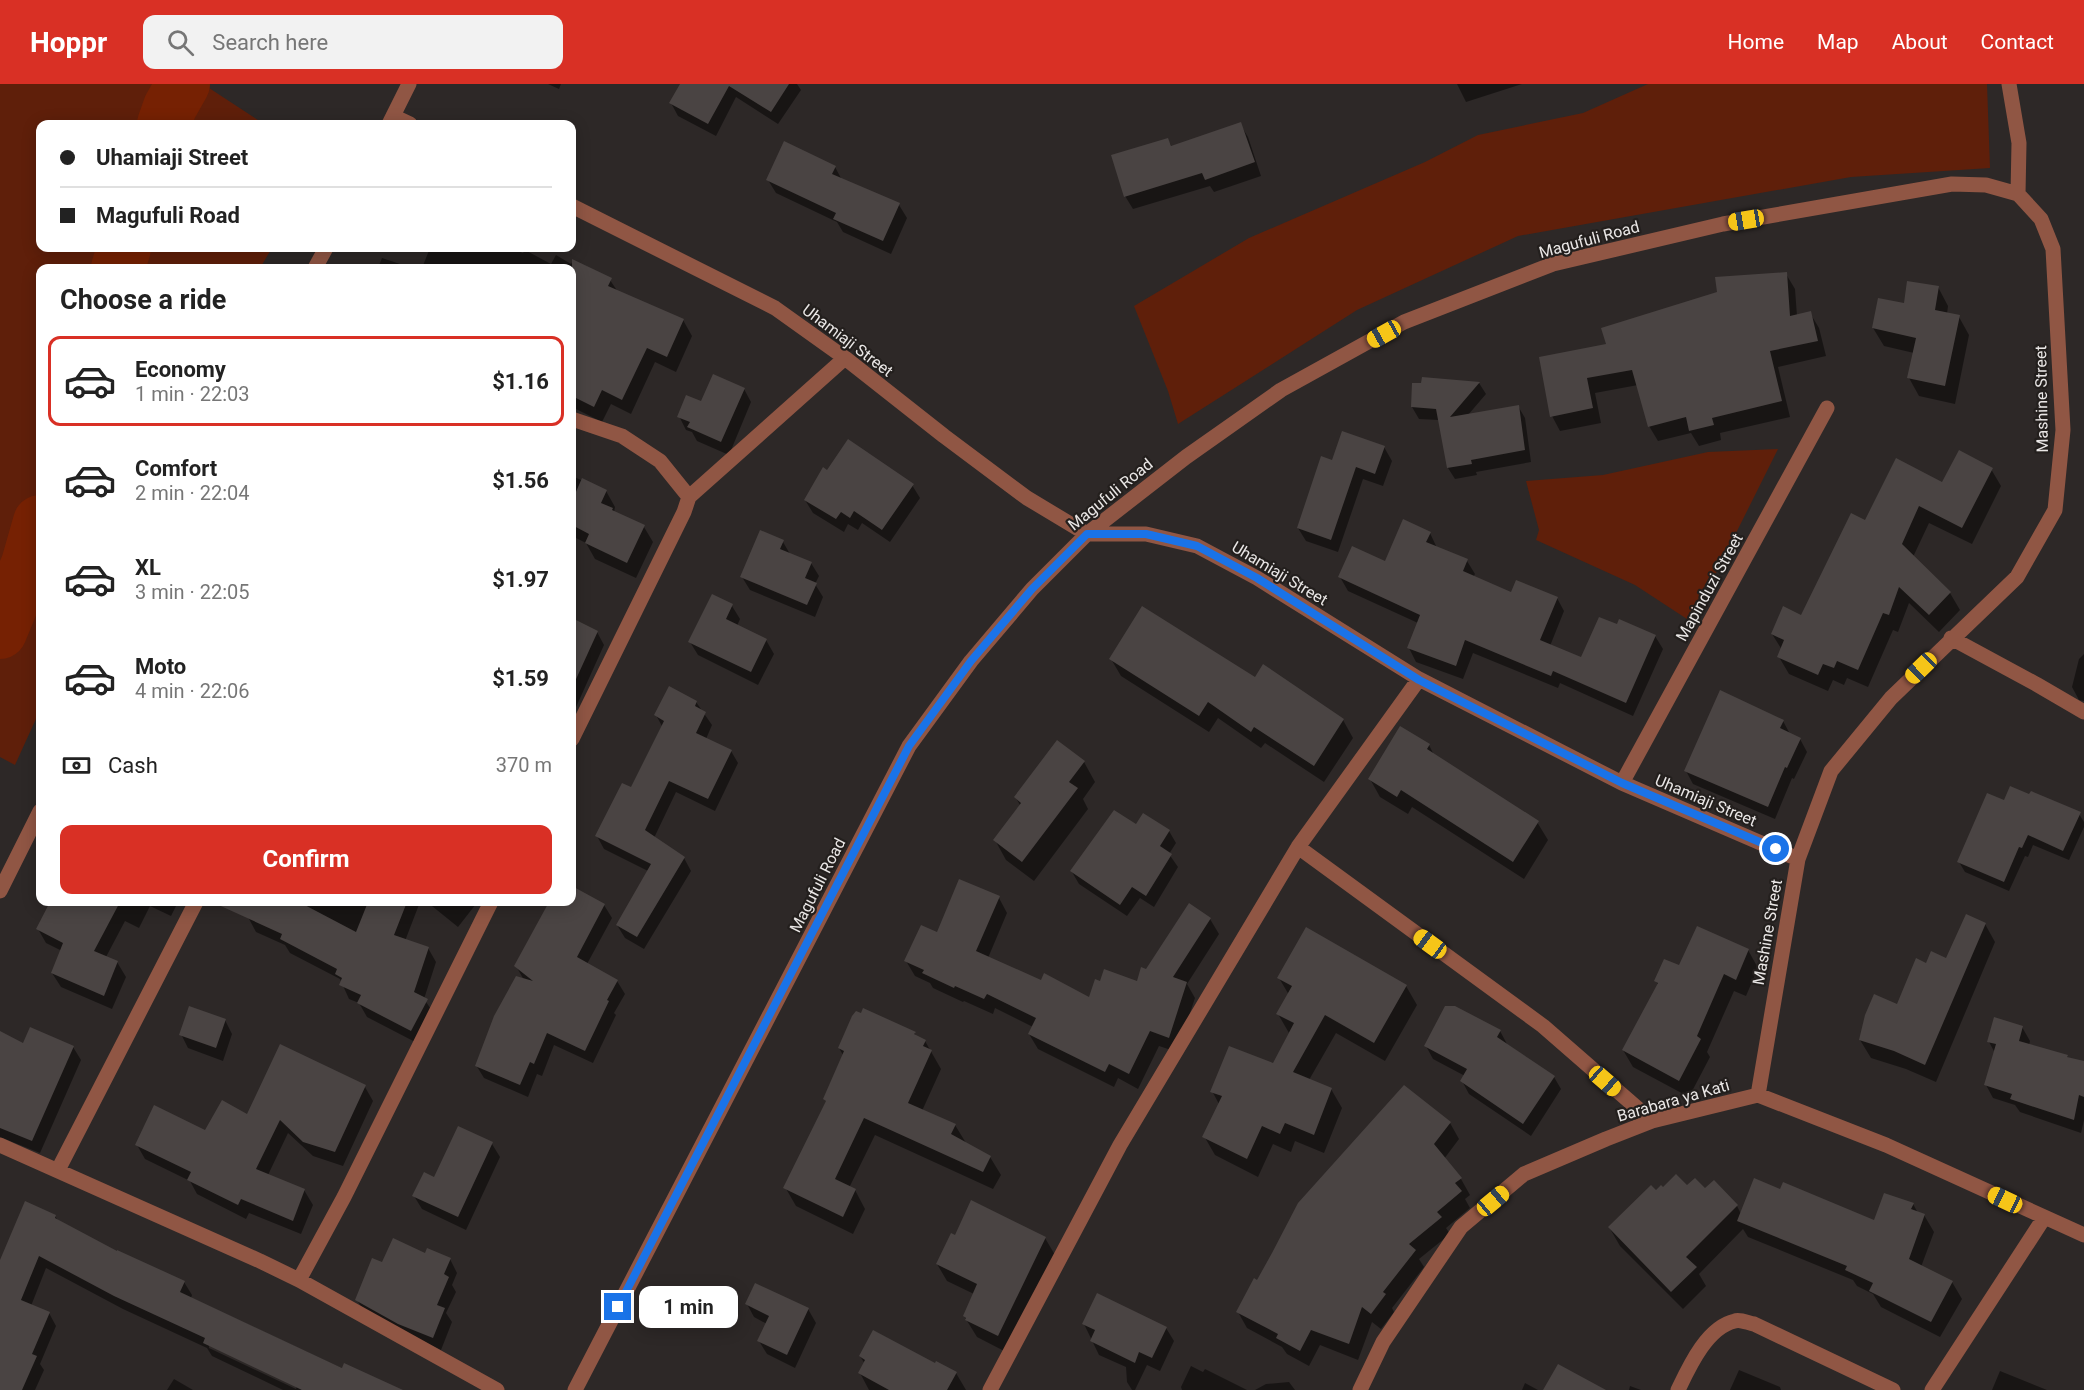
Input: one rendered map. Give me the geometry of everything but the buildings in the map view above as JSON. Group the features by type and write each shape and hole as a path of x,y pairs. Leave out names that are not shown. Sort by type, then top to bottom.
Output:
{"street":[{"path":"391,120 409,84"},
{"path":"2009,84 2019,143 2018,194"},
{"name":"Magufuli Road","path":"575,1390 909,746 971,661 1032,589 1087,534 1186,457 1281,390 1404,322 1553,264 1723,224 1952,184 1986,185 2018,194"},
{"name":"Mashine Street","path":"1758,1095 1798,859 1831,771 1891,698 2017,577 2055,510 2063,430 2053,249 2041,219 2018,194"},
{"name":"Uhamiaji Street","path":"576,208 775,308 846,358 1027,498 1087,534 1146,534 1197,546 1257,578 1419,680 1622,783 1798,859"},
{"path":"576,731 684,512 689,497 846,358"},
{"name":"Mapinduzi Street","path":"1622,783 1827,408"},
{"path":"576,420 622,436 650,454 660,461 689,497"},
{"path":"1951,638 2084,712"},
{"path":"990,1390 1120,1145 1298,847 1419,680"},
{"path":"0,891 36,819"},
{"path":"1298,847 1543,1026 1652,1121"},
{"path":"0,857 15,864"},
{"path":"58,1170 194,906"},
{"path":"298,1280 344,1197 489,906"},
{"path":"1758,1095 1886,1145 2084,1235"},
{"name":"Barabara ya Kati","path":"1360,1390 1383,1342 1461,1227 1524,1174 1652,1121 1758,1095"},
{"path":"0,1145 298,1280 497,1390"},
{"path":"1932,1390 2044,1218"},
{"path":"1678,1390 1694,1356 1718,1329 1736,1320 1754,1324 1893,1390"}],"shaded area":[{"path":"0,84 203,84 258,120 36,120 36,252 270,252 262,264 36,264 36,719 15,765 0,757"},
{"path":"1648,84 1987,84 1990,168 1851,177 1518,236 1357,310 1178,424 1168,391 1134,306 1249,238 1425,162 1478,135 1583,113"},
{"path":"1778,449 1700,605 1687,619 1635,585 1536,540 1539,530 1526,481 1603,475 1708,452"}],"waterway":[{"path":"165,120 183,84"},
{"path":"119,264 123,252"},
{"path":"0,632 28,564 36,536"}],"route":[{"path":"618,1307 909,746 971,661 1032,589 1087,534 1146,534 1197,546 1257,578 1419,680 1622,783 1776,849"}]}
